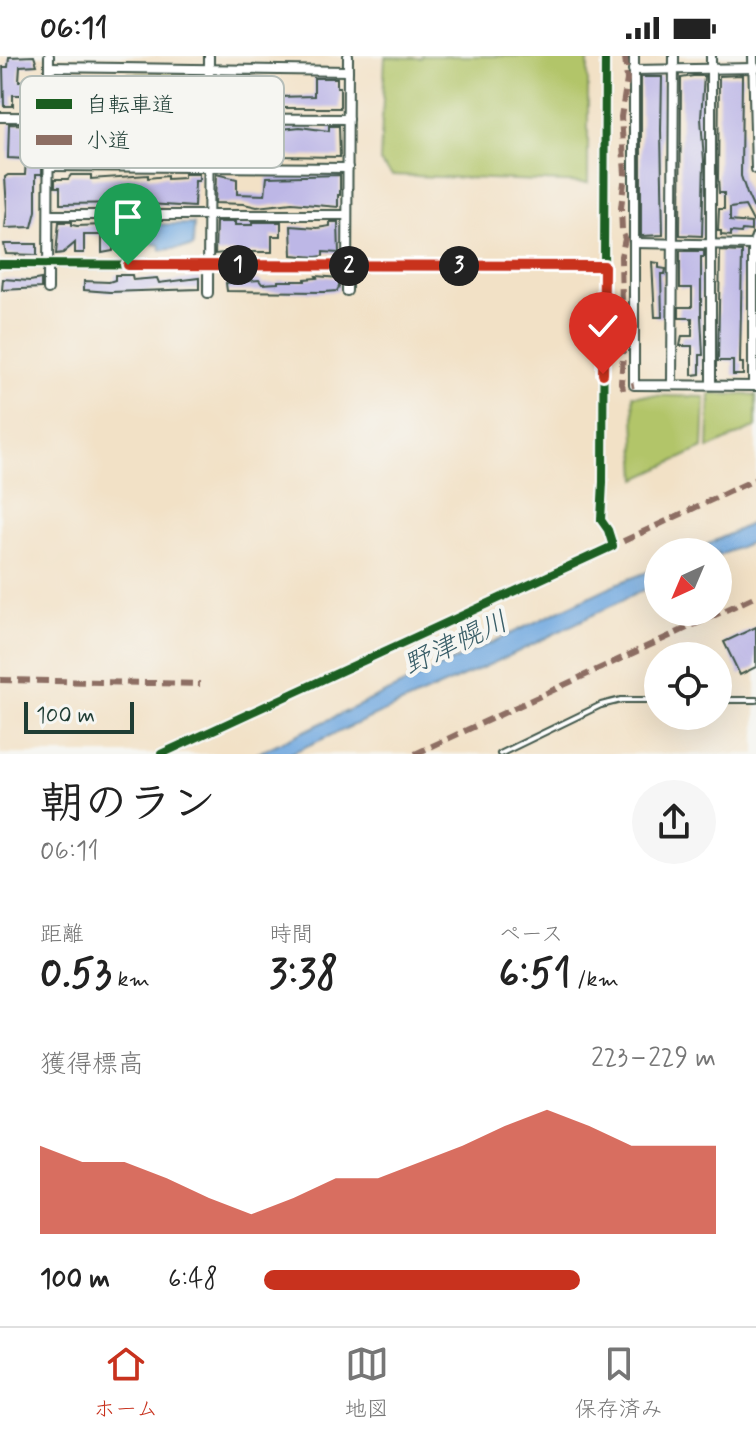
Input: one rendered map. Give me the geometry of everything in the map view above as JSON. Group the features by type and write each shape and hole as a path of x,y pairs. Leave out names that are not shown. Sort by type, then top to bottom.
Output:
{"street":[{"path":"49,56 49,76"},
{"path":"93,56 93,67"},
{"path":"209,56 209,76"},
{"path":"347,291 348,56"},
{"path":"634,56 633,70 634,385 754,386 754,241 634,243"},
{"path":"672,385 674,56"},
{"path":"711,56 711,385"},
{"path":"753,56 756,169"},
{"path":"49,67 348,71"},
{"path":"633,70 754,68"},
{"path":"284,119 348,119"},
{"path":"284,167 348,168"},
{"path":"48,289 49,168"},
{"path":"208,293 209,168"},
{"path":"49,215 347,215"},
{"path":"0,264 604,266"}],"lane":[{"path":"603,482 605,56"},
{"path":"161,754 613,546"},
{"path":"500,754 601,705 621,700 644,700"},
{"path":"732,700 756,700"}],"green space":[{"path":"588,56 588,183 392,175 380,162 385,57"},
{"path":"127,73 204,76 127,76"},
{"path":"710,394 756,395 756,427 708,449"},
{"path":"633,395 705,397 703,448 637,479"}],"water":[{"path":"194,224 193,247 161,250 160,245 123,239 123,225"},
{"path":"756,521 756,540 732,550 732,538 721,538"},
{"path":"644,573 644,590 511,655 289,754 256,754"}],"building":[{"path":"34,56 37,65 20,66 20,95 13,95 13,106 4,106 3,67 8,67 9,57"},
{"path":"742,75 741,176 753,207 756,205 756,227 745,206 730,208 730,221 751,223 751,231 731,232 731,236 721,235 718,231 719,209 724,209 724,193 719,193 718,178 719,76"},
{"path":"704,76 701,118 704,161 702,236 680,235 681,78"},
{"path":"641,77 662,77 663,235 641,236"},
{"path":"314,78 337,78 340,108 284,108 284,97 314,96"},
{"path":"9,124 20,124 20,159 8,158"},
{"path":"329,126 339,126 340,157 284,156 284,129 300,127 329,131"},
{"path":"25,168 42,168 42,174 36,174 36,211 32,227 5,228 5,177 25,175"},
{"path":"184,174 199,174 199,181 195,181 194,207 134,203 60,204 60,187 55,187 55,179 68,179 71,175 91,175 91,179 148,175 148,178 167,176 167,179 184,178"},
{"path":"216,174 237,179 237,194 265,195 267,177 340,175 338,207 292,203 257,207 215,203"},
{"path":"59,222 113,227 113,251 102,253 102,235 84,235 84,253 75,253 75,243 63,253 56,254"},
{"path":"216,222 252,225 252,222 281,222 281,236 272,236 272,252 235,256 234,252 215,254"},
{"path":"330,222 338,222 339,253 323,252 323,256 316,257 292,255 291,226 317,228 330,226"},
{"path":"4,244 37,244 37,255 6,254"},
{"path":"680,251 704,251 704,257 701,257 703,355 700,355 700,374 692,375 692,346 680,346 682,336 692,336 692,318 679,318 679,307 692,307 692,288 680,288"},
{"path":"720,251 742,252 740,363 743,363 743,375 733,375 733,361 718,361"},
{"path":"652,262 666,269 665,274 661,274 662,317 655,317"},
{"path":"115,275 132,275 133,280 157,278 159,283 199,278 199,289 84,290 84,281 109,282 115,280"},
{"path":"316,276 339,278 337,291 227,291 226,283 305,281"},
{"path":"3,279 41,279 41,288 2,290"},
{"path":"756,627 756,667 740,675 732,658 732,642 724,642"}],"marked path":[{"path":"625,56 627,80 621,117 625,174 621,208 625,239 621,256 621,383 623,387 634,385"},
{"path":"610,540 613,546 756,479"},
{"path":"415,754 756,596"},
{"path":"0,680 200,684"}],"cycle path":[{"path":"161,754 613,546 601,520 605,56"},
{"path":"0,264 604,266"}],"route":[{"path":"128,265 604,266 603,374"}],"water label":[{"name":"野津幌川","path":"455,642"}]}
